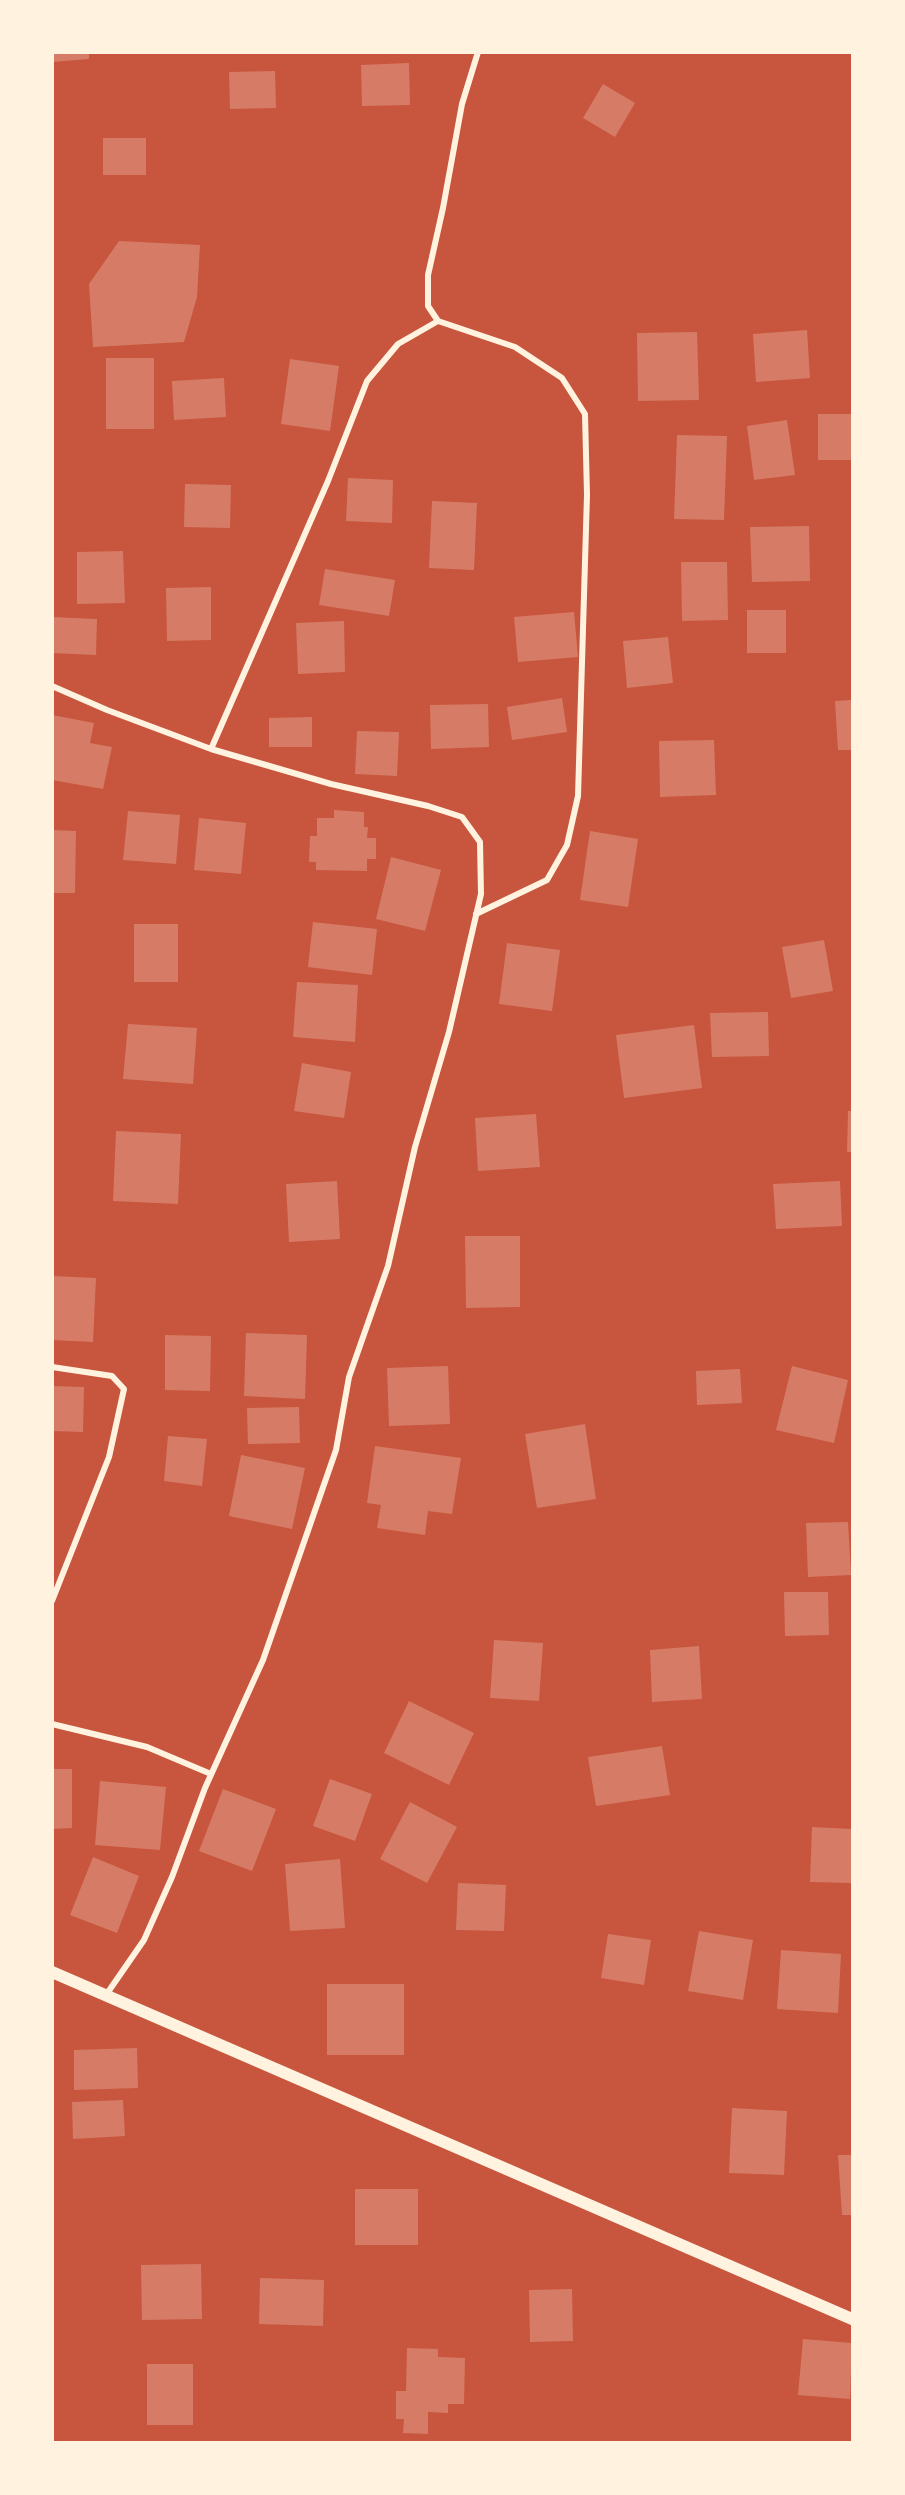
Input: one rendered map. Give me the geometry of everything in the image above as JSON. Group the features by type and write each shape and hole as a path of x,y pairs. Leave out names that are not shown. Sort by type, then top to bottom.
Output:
{"main road":[{"path":"52,1972 852,2319"}],"street":[{"path":"476,914 547,880 567,845 578,796 587,495 585,414 562,378 515,347 438,321 428,306 428,275 462,104 478,52"},
{"path":"212,749 328,481 367,381 398,344 438,321"},
{"path":"52,686 107,710 212,749 331,784 428,806 462,817 480,842 481,894 449,1032 415,1147 388,1266 349,1377 336,1450 263,1660 212,1774 172,1877 144,1940 106,1995"},
{"path":"52,1367 112,1376 124,1389 109,1457 52,1601"},
{"path":"52,1724 147,1747 212,1774"}],"building":[{"path":"52,52 89,52 89,59 52,62"},
{"path":"409,63 410,105 362,106 361,65"},
{"path":"275,71 276,108 230,109 229,72"},
{"path":"603,84 635,103 615,137 583,118"},
{"path":"103,138 146,138 146,175 103,175"},
{"path":"119,241 200,245 197,297 184,342 93,347 89,284"},
{"path":"807,330 810,378 756,382 753,334"},
{"path":"697,332 699,400 638,401 637,333"},
{"path":"106,358 154,358 154,429 106,429"},
{"path":"290,359 339,366 330,431 281,424"},
{"path":"224,378 226,417 174,420 172,381"},
{"path":"818,414 852,414 852,460 818,460"},
{"path":"787,420 795,475 754,480 747,426"},
{"path":"677,435 727,436 724,520 674,519"},
{"path":"348,478 393,480 392,523 346,521"},
{"path":"185,484 231,485 230,528 184,527"},
{"path":"432,501 477,503 474,570 429,568"},
{"path":"809,526 810,581 752,582 750,527"},
{"path":"123,551 125,603 77,604 77,552"},
{"path":"681,562 727,562 728,620 682,621"},
{"path":"325,569 395,580 389,616 319,605"},
{"path":"211,587 211,640 167,641 166,588"},
{"path":"747,610 786,610 786,653 747,653"},
{"path":"574,612 578,657 518,662 514,617"},
{"path":"52,617 97,619 96,655 52,653"},
{"path":"344,621 345,672 298,674 296,623"},
{"path":"668,637 673,683 627,688 623,641"},
{"path":"562,698 567,732 512,740 507,707"},
{"path":"852,700 852,750 838,750 835,701"},
{"path":"488,704 489,747 431,749 430,705"},
{"path":"52,715 94,723 90,743 112,747 103,789 52,780"},
{"path":"312,717 312,747 269,747 269,718"},
{"path":"357,731 399,732 397,776 355,774"},
{"path":"714,740 716,795 660,797 659,741"},
{"path":"334,810 364,812 364,827 368,827 367,838 376,838 376,859 367,859 367,871 316,870 316,862 309,862 310,836 317,836 317,818 334,818"},
{"path":"128,811 180,815 176,864 123,860"},
{"path":"199,818 246,823 241,874 194,870"},
{"path":"52,830 76,831 75,893 52,893"},
{"path":"590,831 638,839 628,907 580,900"},
{"path":"391,857 441,870 425,931 376,919"},
{"path":"313,922 377,929 372,975 308,967"},
{"path":"134,924 178,924 178,982 134,982"},
{"path":"824,940 833,991 791,998 782,947"},
{"path":"507,943 560,950 552,1011 499,1004"},
{"path":"297,982 358,985 355,1042 293,1037"},
{"path":"768,1012 769,1056 712,1057 710,1013"},
{"path":"128,1024 197,1028 193,1084 123,1079"},
{"path":"694,1025 702,1088 624,1098 616,1035"},
{"path":"302,1063 351,1072 344,1118 294,1111"},
{"path":"848,1111 852,1111 852,1152 847,1152"},
{"path":"536,1114 540,1167 478,1171 475,1118"},
{"path":"116,1131 181,1134 178,1204 113,1201"},
{"path":"337,1181 340,1239 289,1242 286,1184"},
{"path":"840,1181 842,1226 776,1229 773,1184"},
{"path":"465,1236 520,1236 520,1307 466,1308"},
{"path":"52,1276 96,1278 93,1342 52,1340"},
{"path":"246,1333 307,1335 305,1399 244,1396"},
{"path":"165,1335 211,1336 210,1391 165,1390"},
{"path":"448,1366 450,1424 389,1426 387,1368"},
{"path":"792,1366 848,1380 834,1443 776,1430"},
{"path":"740,1369 742,1403 697,1405 696,1371"},
{"path":"52,1386 84,1387 83,1432 52,1431"},
{"path":"299,1407 300,1443 248,1444 247,1408"},
{"path":"585,1424 596,1499 537,1508 525,1434"},
{"path":"168,1436 207,1439 202,1486 164,1481"},
{"path":"375,1446 461,1458 452,1514 428,1511 425,1535 377,1528 381,1505 367,1503"},
{"path":"241,1455 305,1468 292,1529 229,1516"},
{"path":"848,1522 851,1575 808,1577 806,1523"},
{"path":"784,1592 828,1592 829,1635 785,1636"},
{"path":"494,1640 543,1643 539,1701 490,1698"},
{"path":"699,1646 702,1699 652,1702 650,1650"},
{"path":"409,1701 474,1733 449,1785 384,1753"},
{"path":"662,1746 670,1795 596,1806 588,1757"},
{"path":"52,1769 72,1769 72,1828 52,1829"},
{"path":"330,1779 372,1794 355,1841 313,1826"},
{"path":"100,1781 166,1787 160,1850 95,1845"},
{"path":"223,1789 276,1809 252,1871 199,1851"},
{"path":"410,1802 457,1827 427,1883 380,1859"},
{"path":"812,1827 852,1829 852,1883 810,1882"},
{"path":"93,1857 139,1876 117,1933 70,1915"},
{"path":"340,1859 345,1928 290,1931 285,1864"},
{"path":"458,1883 506,1885 504,1931 456,1930"},
{"path":"699,1931 753,1940 743,2000 688,1991"},
{"path":"608,1934 651,1940 644,1985 601,1978"},
{"path":"781,1950 841,1954 838,2013 777,2009"},
{"path":"327,1984 404,1984 404,2055 327,2055"},
{"path":"137,2048 138,2088 74,2090 74,2050"},
{"path":"123,2100 125,2136 73,2139 72,2102"},
{"path":"732,2108 787,2111 784,2175 729,2173"},
{"path":"838,2155 852,2155 852,2215 842,2215"},
{"path":"355,2189 418,2189 418,2245 355,2245"},
{"path":"201,2264 202,2319 142,2320 141,2265"},
{"path":"260,2278 324,2280 323,2326 259,2324"},
{"path":"572,2289 573,2341 530,2342 529,2290"},
{"path":"803,2339 852,2343 850,2399 798,2395"},
{"path":"407,2348 438,2349 438,2357 465,2358 464,2404 448,2404 448,2413 428,2412 428,2434 403,2433 404,2419 396,2419 396,2391 406,2391"},
{"path":"147,2364 193,2364 193,2425 147,2425"}]}
